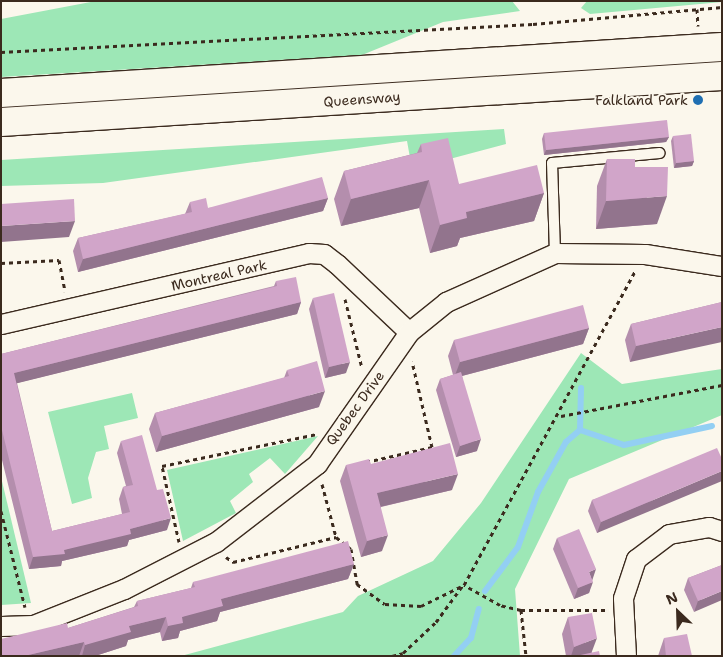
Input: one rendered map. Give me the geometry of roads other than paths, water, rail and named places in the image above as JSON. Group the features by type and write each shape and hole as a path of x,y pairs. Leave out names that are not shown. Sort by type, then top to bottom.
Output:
{"highway":[{"name":"Queensway","path":"1,93 722,47"},
{"name":"Queensway","path":"1,122 722,76"}],"street":[{"name":"Quebec Drive","path":"1,626 29,625 124,589 211,545 317,464 408,334 446,302 555,253 645,254 722,266"},
{"name":"Montreal Park","path":"1,324 309,254 324,254 337,264 408,334"},
{"path":"626,656 623,610 627,580 636,559 649,545 688,528 722,531"}],"lane":[{"path":"555,253 552,163 660,153"}],"waterway":[{"path":"580,430 581,388"},
{"path":"485,591 518,547 538,492 566,442 580,430 624,445 712,426"},
{"path":"454,656 471,638 479,609"}],"place":[{"name":"Falkland Park","path":"698,100"}]}
